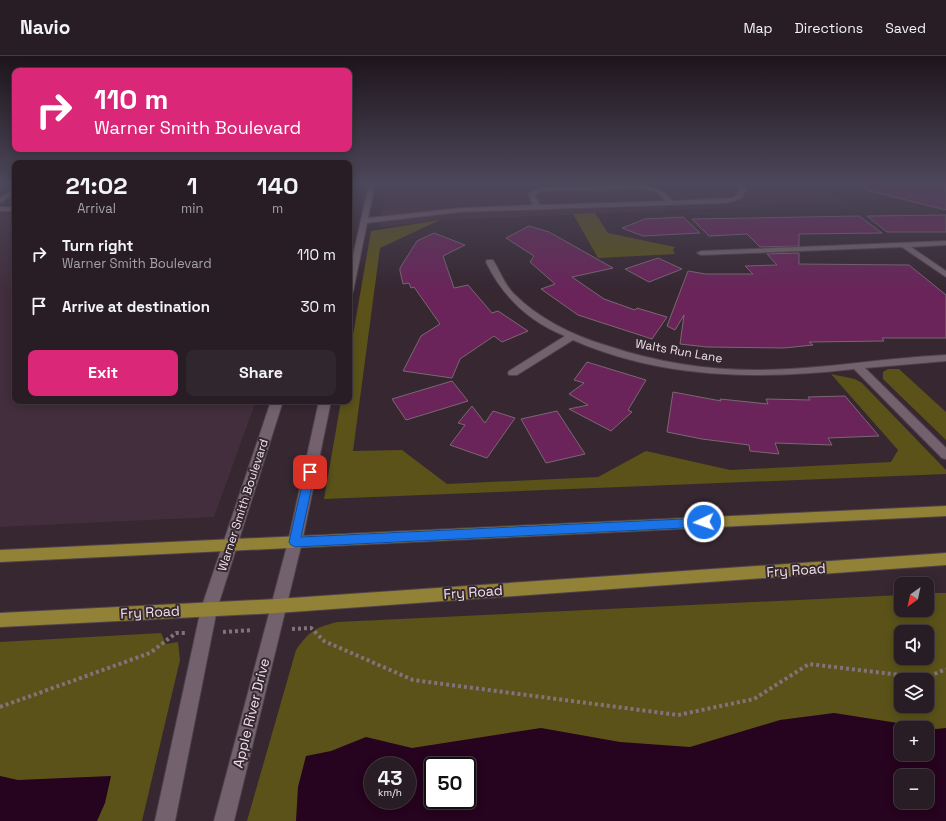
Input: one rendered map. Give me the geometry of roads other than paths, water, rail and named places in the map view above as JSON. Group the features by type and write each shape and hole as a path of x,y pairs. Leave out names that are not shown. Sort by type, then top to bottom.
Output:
{"main road":[{"path":"0,556 946,511"},
{"name":"Fry Road","path":"0,620 277,606 946,559"}],"street":[{"path":"352,278 364,221 375,220"},
{"path":"701,252 795,248 905,246 946,243"},
{"path":"905,246 946,275"},
{"name":"Walts Run Lane","path":"490,262 510,295 546,323 572,336 612,351 649,361 711,372 757,373 946,358"},
{"path":"513,373 572,336"},
{"path":"856,365 946,455"},
{"name":"Warner Smith Boulevard","path":"209,609 231,545 275,404"},
{"path":"277,606 295,542 324,404"},
{"name":"Apple River Drive","path":"224,821 277,606"},
{"path":"166,821 209,609"}]}
